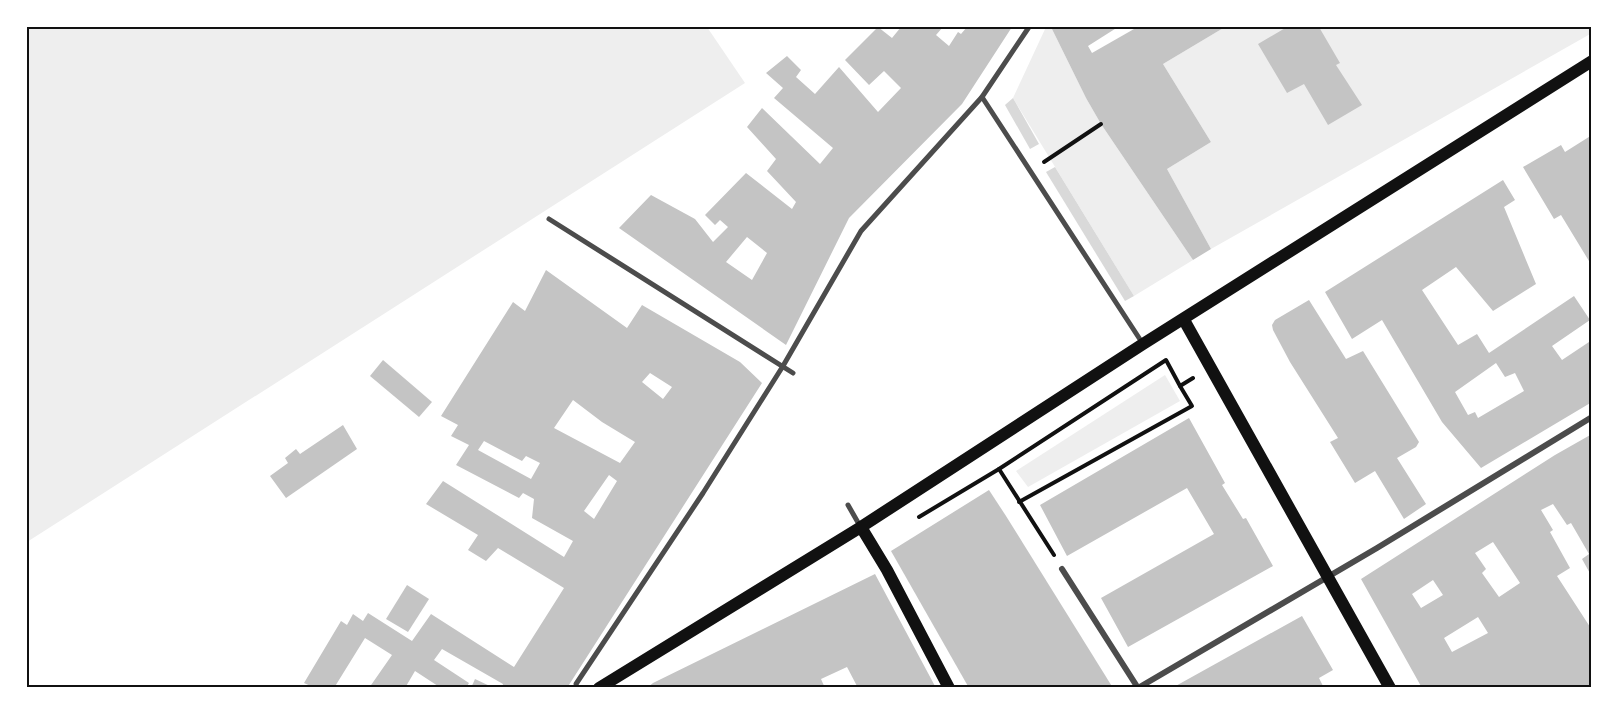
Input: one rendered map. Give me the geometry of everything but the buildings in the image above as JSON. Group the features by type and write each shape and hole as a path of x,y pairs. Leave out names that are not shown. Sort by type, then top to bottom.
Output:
{"main road":[{"path":"599,688 861,527 1143,344 1592,61"},
{"path":"1184,320 1390,688"},
{"path":"861,527 887,570 949,688"}],"street":[{"path":"577,688 576,684 703,493 783,366 861,231 982,97 1029,27"},
{"path":"981,106 982,97"},
{"path":"982,97 1143,344"},
{"path":"549,219 793,373"},
{"path":"1062,569 1138,688 1377,548 1592,417"},
{"path":"848,505 861,527"}],"path":[{"path":"1030,170 1101,124"},
{"path":"901,501 915,520 999,469 1166,360 1192,406 1019,502"},
{"path":"1180,386 1210,367"},
{"path":"999,469 1062,569"}],"shaded area":[{"path":"27,27 707,27 745,83 27,542"},
{"path":"1046,27 1051,27 1101,124 1193,260 1134,296 1013,98"},
{"path":"1225,27 1592,27 1592,33 1211,249 1167,169 1211,142 1163,64"},
{"path":"1013,98 1039,144 1030,149 1005,105"},
{"path":"1055,167 1134,296 1125,301 1046,172"},
{"path":"1165,375 1180,401 1028,487 1016,471"}]}
